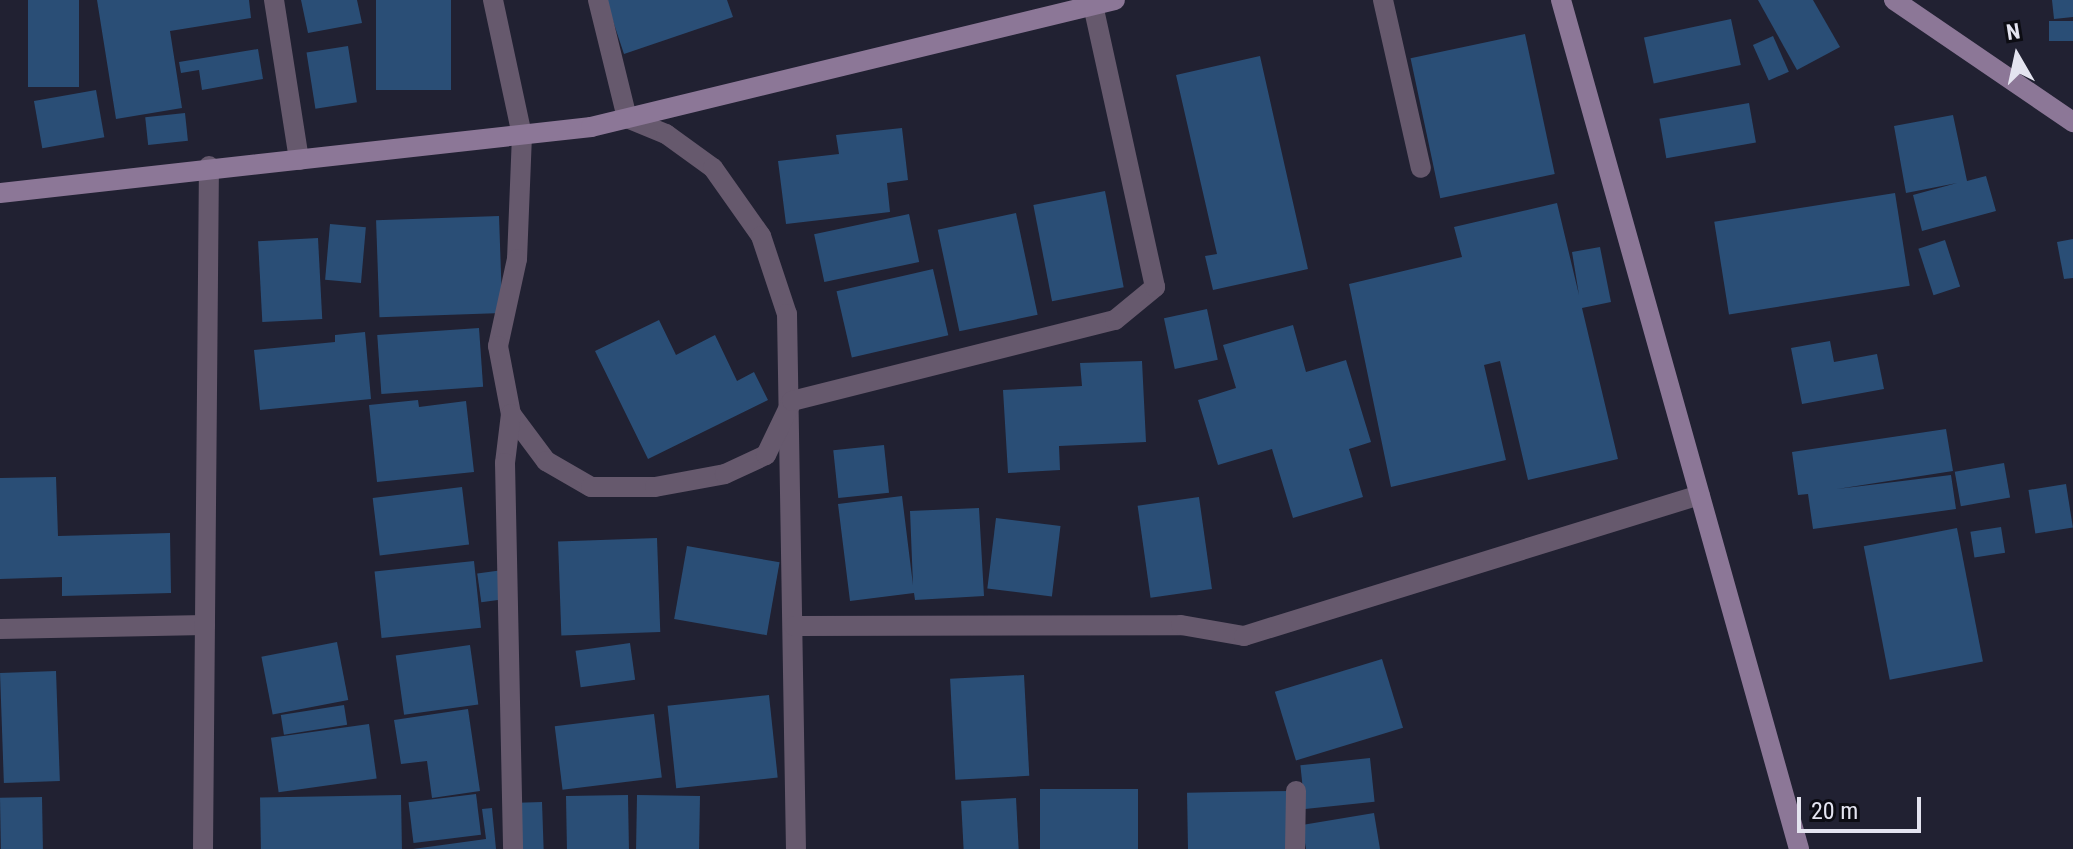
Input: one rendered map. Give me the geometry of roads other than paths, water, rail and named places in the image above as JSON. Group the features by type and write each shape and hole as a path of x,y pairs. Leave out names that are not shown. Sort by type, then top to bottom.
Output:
{"street":[{"path":"274,0 299,160"},
{"path":"493,0 522,135 517,259 498,346 511,414 505,463 513,849"},
{"path":"598,0 627,118"},
{"path":"0,193 209,166 299,160 522,135 627,118 1115,0"},
{"path":"1383,0 1421,168"},
{"path":"1561,0 1799,849"},
{"path":"1894,0 2073,122"},
{"path":"792,401 1115,320 1155,287 1093,5"},
{"path":"627,118 666,134 713,168 761,236 787,314 792,401 796,849"},
{"path":"203,849 209,166"},
{"path":"511,414 546,461 591,487 655,487 725,474 766,455 792,401"},
{"path":"794,626 1181,625 1244,636 1700,495"},
{"path":"0,629 205,625"},
{"path":"1295,849 1296,791"}]}
